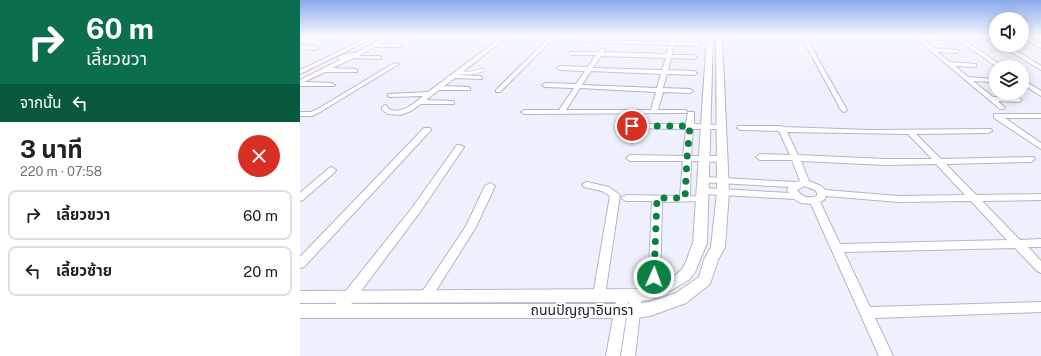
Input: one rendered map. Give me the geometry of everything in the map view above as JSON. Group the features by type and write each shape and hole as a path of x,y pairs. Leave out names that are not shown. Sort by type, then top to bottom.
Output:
{"street":[{"path":"300,72 340,53"},
{"path":"300,83 361,53"},
{"path":"385,107 386,111 402,113 409,110 484,53"},
{"path":"498,91 537,53"},
{"path":"654,112 670,53"},
{"name":"ถนนปัญญาอินทรา","path":"300,311 629,303 668,286 687,273 693,255 700,243 709,53"},
{"name":"ถนนปัญญาอินทรา","path":"300,297 599,295 650,309 681,298 705,280 711,260 718,248 723,187 720,53"},
{"path":"812,53 844,110"},
{"path":"935,53 989,96"},
{"path":"980,53 991,60"},
{"path":"1016,53 1041,68"},
{"path":"571,54 694,57"},
{"path":"561,112 599,54"},
{"path":"355,56 380,58"},
{"path":"300,114 312,114 318,111 396,64"},
{"path":"949,64 974,65"},
{"path":"560,68 694,73"},
{"path":"324,70 356,71"},
{"path":"454,75 480,78"},
{"path":"968,79 989,80"},
{"path":"300,83 332,85"},
{"path":"545,85 690,91"},
{"path":"1029,86 1041,94"},
{"path":"436,88 468,89"},
{"path":"390,95 428,94"},
{"path":"993,100 1002,108"},
{"path":"419,102 452,103"},
{"path":"525,112 688,113 690,126 685,198"},
{"path":"1041,116 997,116 1041,147"},
{"path":"632,126 722,127"},
{"path":"741,128 910,132 988,131"},
{"path":"781,128 795,157 800,184"},
{"path":"300,264 427,130"},
{"path":"910,132 1041,268"},
{"path":"338,311 348,296 416,210 460,147"},
{"path":"760,157 795,157 872,162 940,162 1032,159"},
{"path":"630,158 722,159"},
{"path":"300,198 332,170"},
{"path":"796,196 792,190 800,184"},
{"path":"626,198 685,198 703,190 723,187 800,184 818,188 818,197 837,248 886,356"},
{"path":"587,185 602,187 610,190 615,195 599,295"},
{"path":"426,296 471,227 490,186"},
{"path":"723,187 796,196 805,200 818,197 899,199 1041,197"},
{"path":"654,293 657,198"},
{"path":"837,248 1041,243"},
{"path":"613,356 629,303"},
{"path":"628,356 629,303"},
{"path":"867,313 1041,307"}],"lane":[{"path":"454,75 483,70"}],"route":[{"path":"632,126 690,126 685,198 657,198 654,277"}]}
